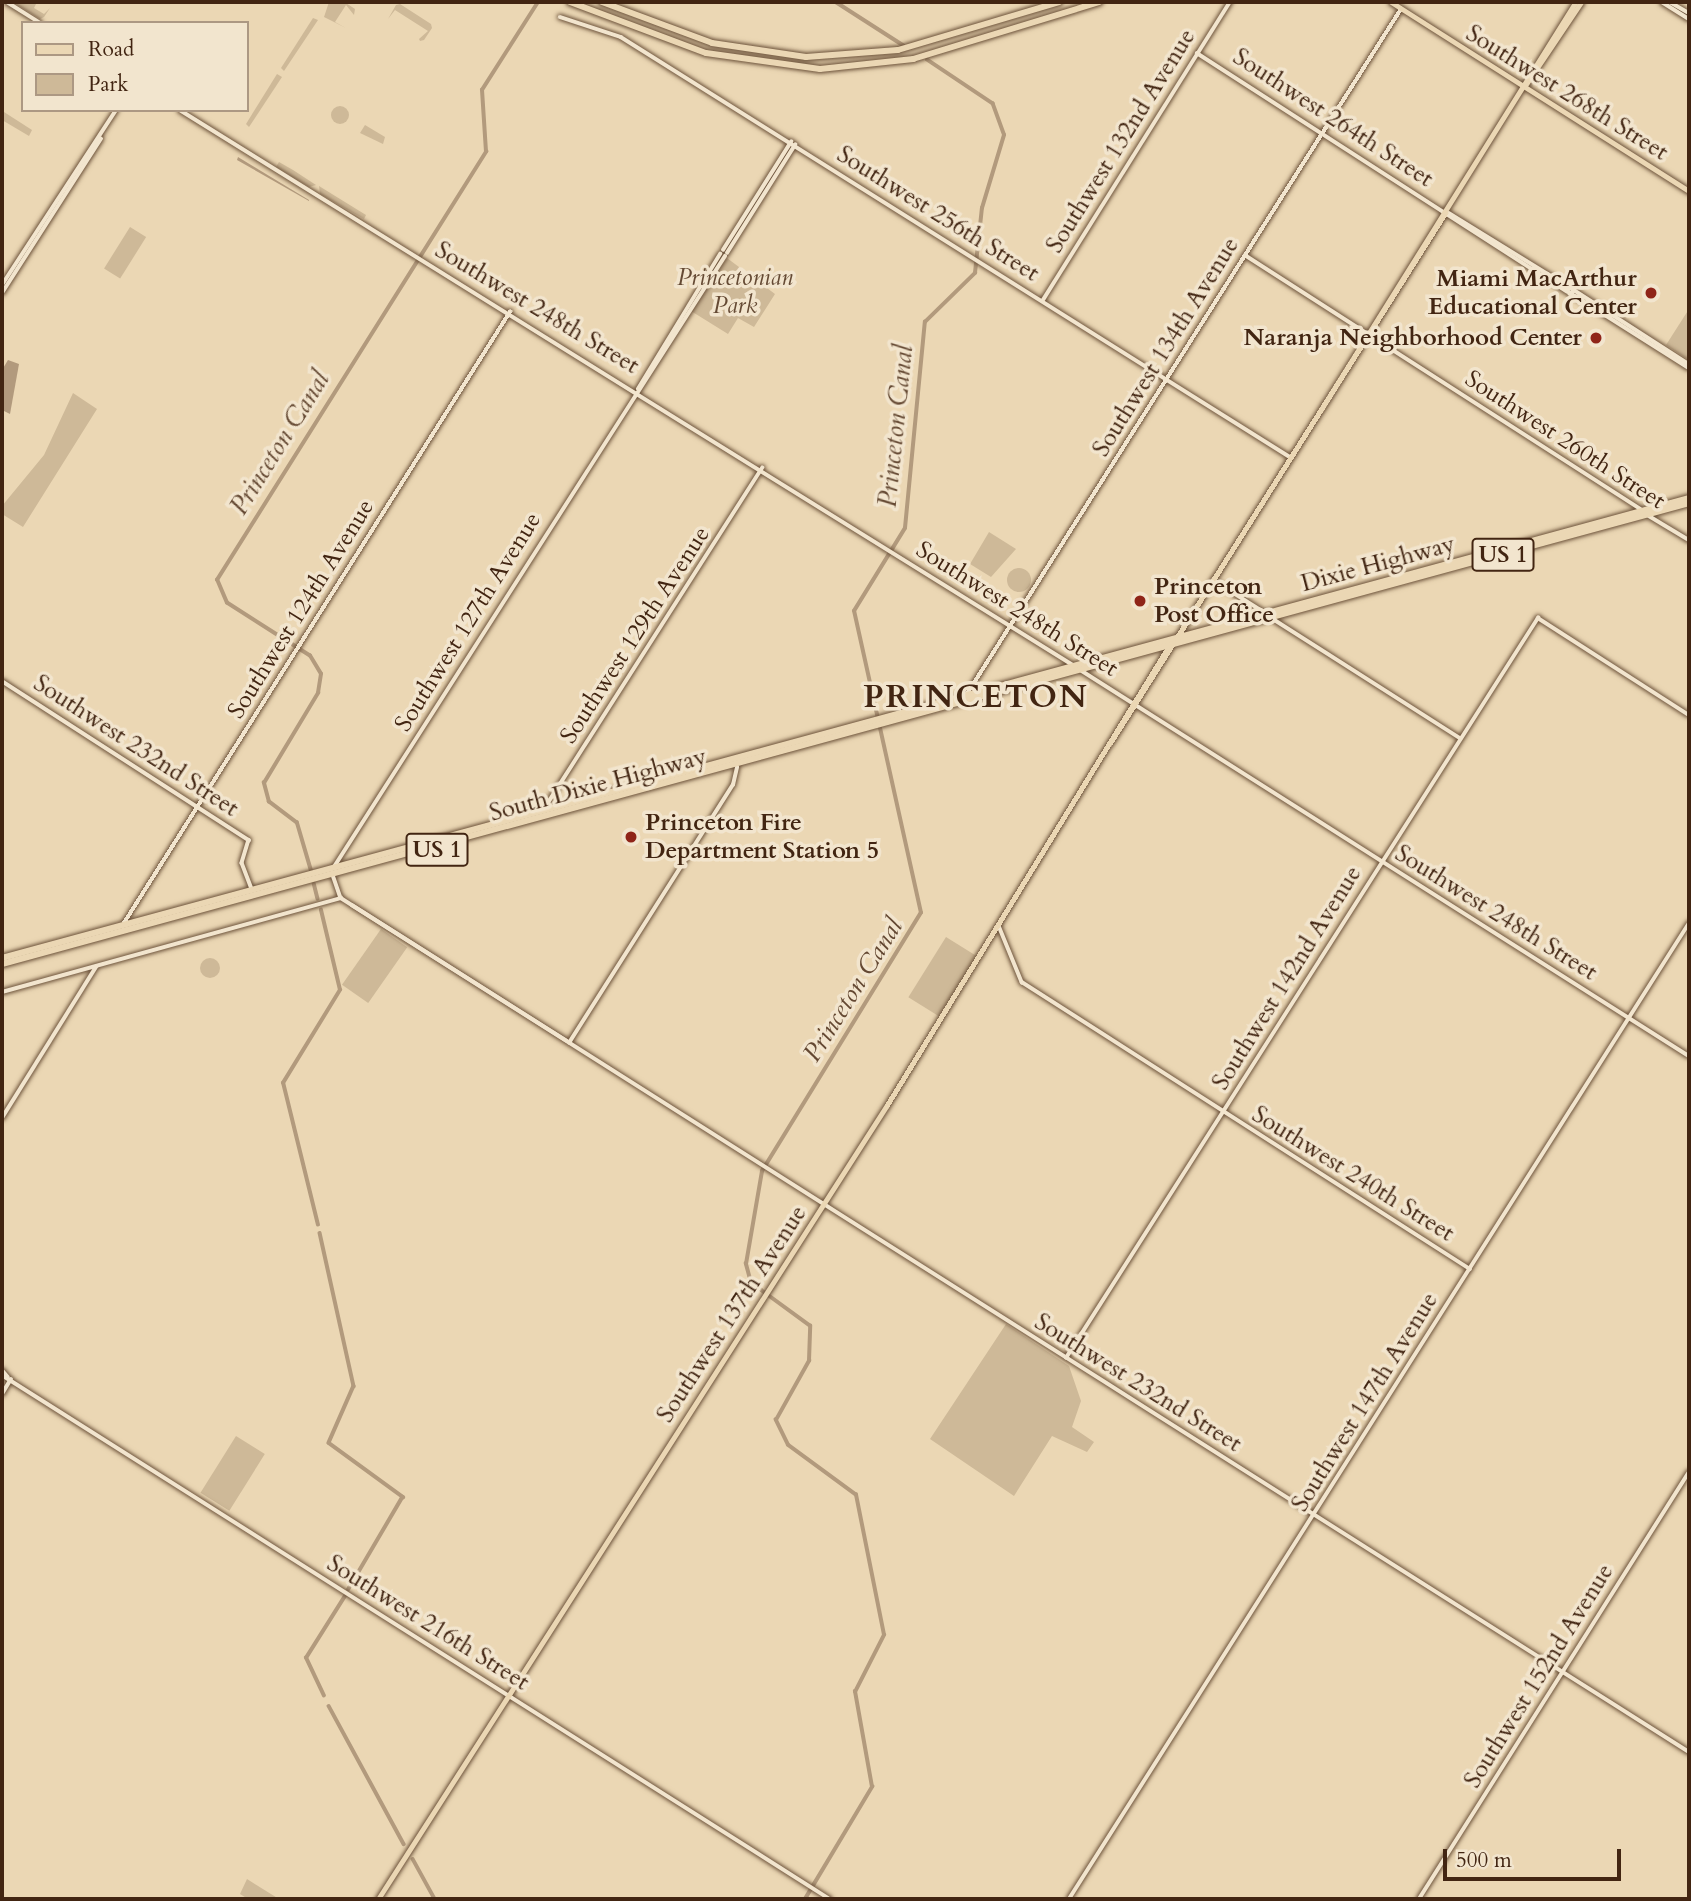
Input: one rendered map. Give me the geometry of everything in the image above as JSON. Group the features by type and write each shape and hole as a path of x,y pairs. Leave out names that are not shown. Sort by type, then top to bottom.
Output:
{"highway":[{"path":"570,2 680,46 747,63 820,69 913,59 934,54 1100,2"},
{"path":"602,2 685,34 751,51 806,57 898,50 1059,2"},
{"name":"Dixie Highway","path":"1079,669 1219,628 1284,615 1645,513 1689,498"},
{"path":"1630,514 1631,503"},
{"name":"Dixie Highway","path":"1079,669 1097,667 1173,642 1191,641 1630,514 1658,512 1689,504"},
{"path":"1658,512 1658,521"},
{"path":"1281,625 1284,615"},
{"path":"1191,641 1219,628"},
{"path":"1064,671 1065,661"},
{"path":"1092,677 1097,667"},
{"name":"South Dixie Highway","path":"963,702 1064,671 1079,669"},
{"name":"South Dixie Highway","path":"2,964 253,892 296,884 485,831 737,767 1079,669"},
{"name":"South Dixie Highway","path":"122,928 158,915 449,846 697,772 878,725"},
{"path":"811,746 848,731"},
{"path":"697,772 737,767 767,753"},
{"path":"449,846 485,831"},
{"path":"2,958 106,929 106,921 122,928"},
{"path":"31,956 69,940"}],"main road":[{"name":"Southwest 268th Street","path":"1391,2 1689,191"},
{"name":"Southwest 137th Avenue","path":"378,1899 824,1204 1173,642 1578,2"}],"street":[{"path":"7,2 37,21"},
{"name":"Southwest 132nd Avenue","path":"1043,300 1230,2"},
{"path":"1662,2 1689,19"},
{"path":"1670,2 1689,13"},
{"name":"Southwest 134th Avenue","path":"963,702 1401,8"},
{"name":"Southwest 256th Street","path":"560,17 621,37 1290,457"},
{"name":"Southwest 264th Street","path":"1197,53 1689,366"},
{"path":"2,293 114,112"},
{"name":"Southwest 248th Street","path":"183,112 638,389 1689,1056"},
{"path":"2,285 101,139"},
{"name":"Southwest 127th Avenue","path":"333,873 793,143"},
{"name":"Southwest 260th Street","path":"1245,255 1689,540"},
{"name":"Southwest 124th Avenue","path":"122,928 510,313"},
{"name":"Southwest 129th Avenue","path":"540,818 762,468"},
{"path":"1213,580 1460,738"},
{"name":"Southwest 142nd Avenue","path":"1066,1358 1538,618 1689,715"},
{"name":"Southwest 232nd Street","path":"2,681 251,842 242,863 253,892"},
{"path":"569,1043 733,785 737,767"},
{"path":"2,992 341,898 333,873"},
{"name":"Southwest 232nd Street","path":"341,898 1689,1752"},
{"name":"Southwest 147th Avenue","path":"1069,1899 1689,923"},
{"name":"Southwest 240th Street","path":"999,926 1022,982 1470,1269"},
{"path":"2,1118 97,966"},
{"name":"Southwest 216th Street","path":"2,1372 830,1899"},
{"path":"2,1395 9,1378"},
{"name":"Southwest 152nd Avenue","path":"1419,1899 1689,1472"}],"green space":[{"path":"13,2 37,2 34,8 44,14 50,8 40,19"},
{"path":"329,2 346,3 355,9 354,15 346,5 335,22 346,28 324,17"},
{"path":"400,4 431,24 432,28 424,40 419,39 428,31 395,10 388,19 396,5"},
{"path":"313,18 318,20 284,71 281,68"},
{"path":"277,74 282,77 249,127 246,124"},
{"path":"340,106 346,109 349,115 346,121 340,124 334,121 331,115 334,109"},
{"path":"4,112 32,130 29,136 2,120"},
{"path":"365,125 385,137 383,144 360,133"},
{"path":"279,162 316,185 309,187 284,172 276,167"},
{"path":"319,186 366,215 364,219 320,194"},
{"path":"130,227 146,237 120,279 104,269"},
{"name":"Princetonian Park","path":"727,258 775,294 754,327 738,318 728,334 691,311"},
{"path":"1689,309 1689,360 1666,345"},
{"path":"73,393 97,409 23,527 2,514 2,506 44,455"},
{"path":"989,532 1016,549 991,577 970,564"},
{"path":"1019,568 1028,571 1031,580 1028,589 1019,592 1010,589 1007,580 1010,571"},
{"path":"381,929 407,947 368,1003 342,985"},
{"path":"946,937 977,956 939,1016 908,997"},
{"path":"210,958 217,961 220,968 217,975 210,978 203,975 200,968 203,961"},
{"path":"1006,1324 1069,1366 1081,1401 1072,1427 1094,1442 1087,1452 1052,1436 1014,1496 930,1439"},
{"path":"236,1436 265,1454 229,1511 200,1493"},
{"path":"247,1879 279,1899 248,1899 240,1894"}],"shaded area":[{"path":"238,157 309,200 309,201 237,160"},
{"path":"8,360 19,364 10,414 2,410 2,370"}],"waterway":[{"name":"Princeton Canal","path":"311,871 297,823 269,802 264,783 318,693 321,674 310,656 227,603 217,580 486,152 482,90 538,2"},
{"name":"Princeton Canal","path":"836,2 903,45"},
{"name":"Princeton Canal","path":"805,1899 872,1787 855,1692 884,1635 856,1495 788,1445 776,1420 809,1361 810,1326 751,1283 746,1264 762,1171 921,913 854,611 905,528 925,322 975,273 982,208 1004,135 993,104 927,60"},
{"name":"Princeton Canal","path":"314,883 318,899"},
{"path":"318,1225 283,1083 340,990 321,910"},
{"path":"320,1233 354,1386 329,1443 403,1497 349,1589"},
{"path":"324,1696 306,1658 345,1596"},
{"path":"329,1706 404,1844"},
{"path":"413,1859 435,1899"}],"place":[{"name":"Miami MacArthur Educational Center","path":"1651,293"},
{"name":"Naranja Neighborhood Center","path":"1596,338"},
{"name":"Princeton Post Office","path":"1140,601"},
{"name":"Princeton Fire Department Station 5","path":"631,837"}],"district":[{"name":"PRINCETON","path":"976,697"}]}
